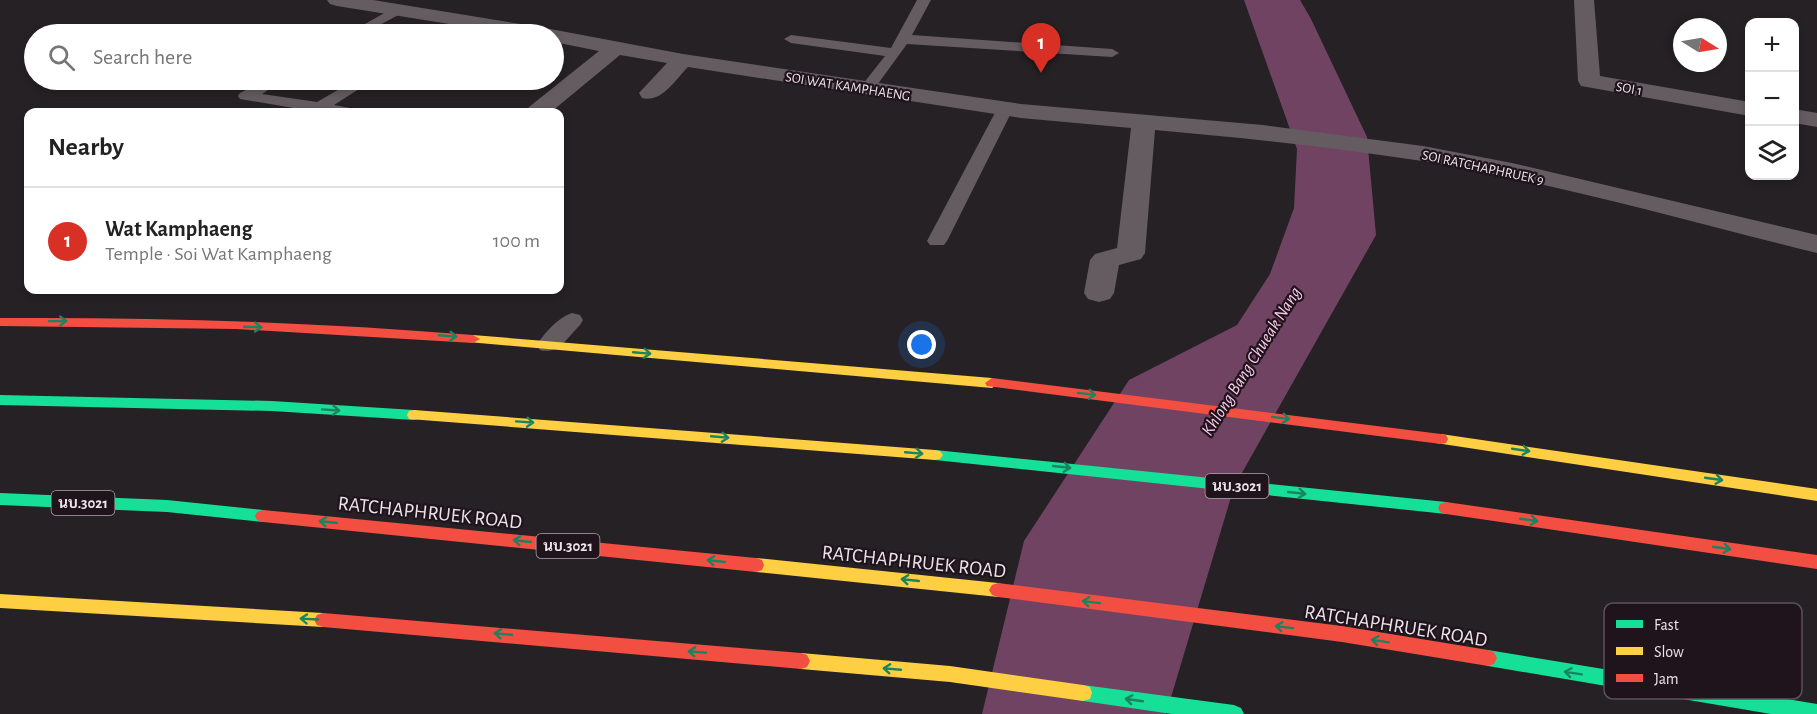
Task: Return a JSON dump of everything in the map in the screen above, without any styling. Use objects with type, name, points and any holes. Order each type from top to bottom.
[{"type":"main road","points":[[0,322],[76,321],[382,331],[1029,386],[1464,442],[1817,495]]},
{"type":"main road","name":"นบ.3021","points":[[0,400],[272,406],[591,427],[1004,460],[1471,512],[1817,562]]},
{"type":"main road","name":"RATCHAPHRUEK ROAD","points":[[0,499],[167,506],[968,586],[1342,634],[1604,678]]},
{"type":"main road","points":[[0,600],[390,624],[950,674],[1234,714]]},
{"type":"main road","name":"RATCHAPHRUEK ROAD","points":[[1733,699],[1817,713]]},
{"type":"street","points":[[337,0],[385,5],[486,24]]},
{"type":"street","name":"SOI 1","points":[[1584,0],[1589,81],[1745,108]]},
{"type":"street","name":"SOI WAT KAMPHAENG","points":[[564,38],[683,60],[1005,109],[1144,121]]},
{"type":"street","points":[[564,90],[616,47]]},
{"type":"street","points":[[650,93],[683,60]]},
{"type":"street","points":[[542,108],[564,90]]},
{"type":"street","points":[[1799,117],[1817,120]]},
{"type":"street","points":[[1099,293],[1105,260],[1131,253],[1144,121]]},
{"type":"street","name":"SOI RATCHAPHRUEK 9","points":[[1144,121],[1275,134],[1423,154],[1512,171],[1817,244]]},
{"type":"lane","points":[[867,89],[895,53],[924,0]]},
{"type":"lane","points":[[365,24],[385,5]]},
{"type":"lane","points":[[456,24],[463,20]]},
{"type":"lane","points":[[791,39],[895,53]]},
{"type":"lane","points":[[903,39],[1112,53]]},
{"type":"lane","points":[[256,90],[246,96],[318,108],[348,90]]},
{"type":"lane","points":[[937,241],[1005,109]]},
{"type":"lane","points":[[548,345],[572,320]]},
{"type":"water","name":"Khlong Bang Chueak Nang","points":[[1244,0],[1300,0],[1311,19],[1367,137],[1376,235],[1234,487],[1166,714],[982,714],[1024,541],[1129,380],[1237,325],[1270,274],[1294,208],[1297,149]]},
{"type":"traffic: fast","points":[[0,400],[272,406],[414,415]]},
{"type":"traffic: fast","points":[[935,455],[1446,508]]},
{"type":"traffic: fast","points":[[0,499],[167,506],[263,516]]},
{"type":"traffic: fast","points":[[1488,658],[1604,677]]},
{"type":"traffic: fast","points":[[1083,693],[1234,714]]},
{"type":"traffic: fast","points":[[1733,699],[1817,713]]},
{"type":"traffic: slow","points":[[473,339],[992,383]]},
{"type":"traffic: slow","points":[[414,415],[935,455]]},
{"type":"traffic: slow","points":[[1441,439],[1817,495]]},
{"type":"traffic: slow","points":[[756,565],[998,590]]},
{"type":"traffic: slow","points":[[0,601],[323,620]]},
{"type":"traffic: slow","points":[[801,661],[950,674],[1083,693]]},
{"type":"traffic: jam","points":[[0,322],[236,324],[473,339]]},
{"type":"traffic: jam","points":[[992,383],[1441,439]]},
{"type":"traffic: jam","points":[[1446,508],[1817,562]]},
{"type":"traffic: jam","points":[[263,516],[756,565]]},
{"type":"traffic: jam","points":[[998,590],[1342,634],[1488,658]]},
{"type":"traffic: jam","points":[[323,620],[801,661]]},
{"type":"place","name":"Wat Kamphaeng","points":[[1041,73]]}]
